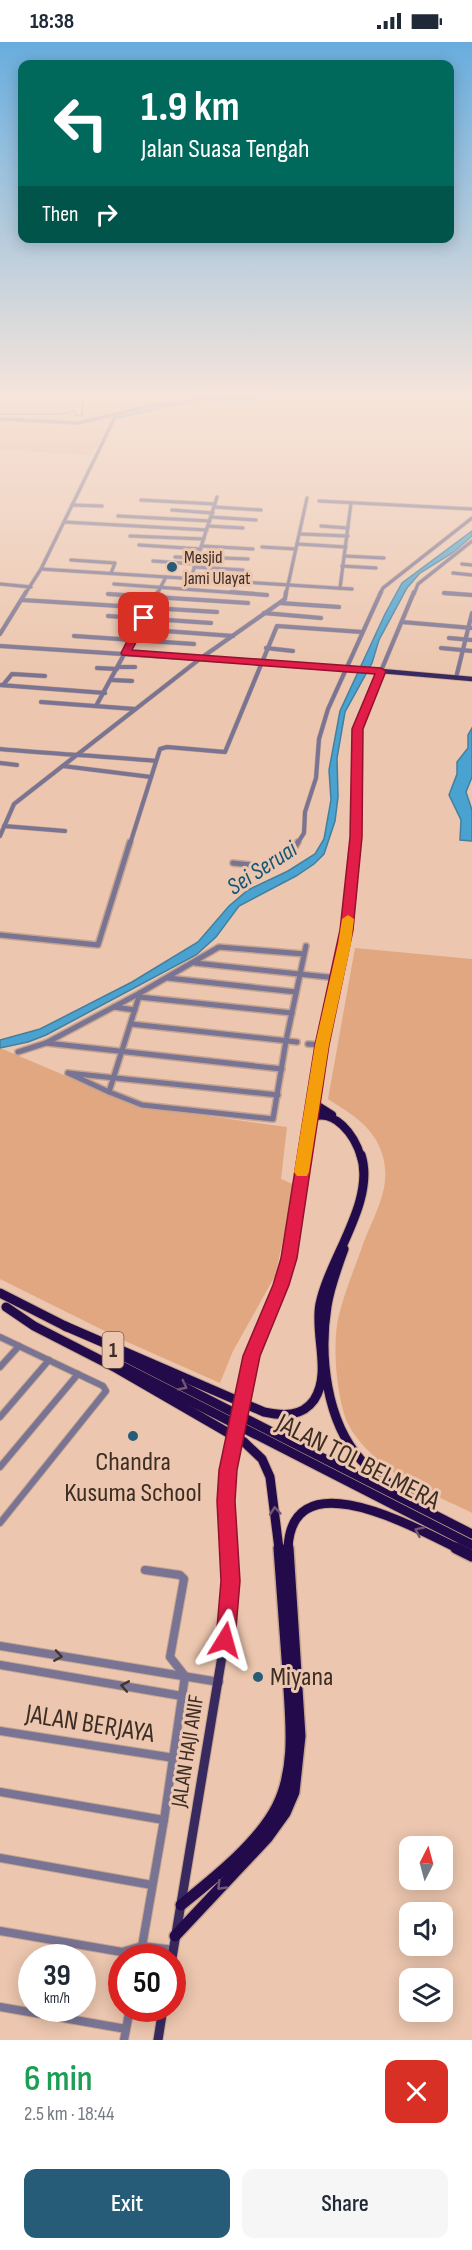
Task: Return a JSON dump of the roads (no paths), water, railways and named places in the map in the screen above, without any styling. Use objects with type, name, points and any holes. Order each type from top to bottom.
[{"type":"highway","points":[[313,1102],[352,1131],[362,1146],[369,1167],[364,1198],[329,1287],[325,1307],[324,1336],[327,1376],[334,1415],[350,1446],[378,1475],[412,1498],[472,1532]]},
{"type":"highway","points":[[65,1326],[166,1368],[260,1411],[286,1416],[310,1406],[316,1399],[321,1384],[319,1306],[324,1286],[361,1197],[366,1167],[359,1146],[346,1128],[328,1116],[319,1114],[310,1118]]},
{"type":"highway","name":"JALAN TOL BELMERA","points":[[0,1293],[472,1532]]},
{"type":"highway","points":[[3,1305],[34,1326],[116,1368],[249,1444],[262,1459],[270,1477],[274,1496],[284,1607],[291,1736],[288,1778],[277,1807],[263,1830],[218,1875],[181,1905]]},
{"type":"highway","name":"JALAN TOL BELMERA","points":[[3,1305],[472,1545]]},
{"type":"highway","points":[[175,1936],[267,1838],[285,1813],[294,1792],[300,1736],[288,1546],[291,1528],[296,1518],[316,1504],[331,1501],[348,1503],[379,1514],[472,1556]]},
{"type":"main road","points":[[381,671],[472,679]]},
{"type":"main road","name":"JALAN HAJI ANIF","points":[[172,1944],[219,1682],[230,1597],[226,1485],[233,1441],[252,1356],[286,1272],[322,1045],[346,937],[356,837],[357,729],[381,671]]},
{"type":"main road","points":[[158,2040],[161,2022]]},
{"type":"street","points":[[0,634],[41,569],[81,487]]},
{"type":"street","points":[[190,578],[217,497]]},
{"type":"street","points":[[0,836],[14,804],[231,635],[280,603],[287,595],[307,498]]},
{"type":"street","points":[[141,500],[261,510]]},
{"type":"street","points":[[319,501],[472,509]]},
{"type":"street","points":[[340,588],[351,503]]},
{"type":"street","points":[[72,505],[102,506]]},
{"type":"street","points":[[172,510],[210,522]]},
{"type":"street","points":[[118,516],[210,522],[243,528]]},
{"type":"street","points":[[265,870],[292,852],[304,833],[305,812],[316,778],[322,729],[332,699],[383,588],[472,518]]},
{"type":"street","points":[[64,522],[256,520]]},
{"type":"street","points":[[321,526],[348,528]]},
{"type":"street","points":[[300,534],[348,536]]},
{"type":"street","points":[[130,536],[204,539]]},
{"type":"street","points":[[0,646],[381,671],[418,584],[472,541]]},
{"type":"street","points":[[297,544],[346,547]]},
{"type":"street","points":[[139,545],[253,549]]},
{"type":"street","points":[[262,548],[296,549]]},
{"type":"street","points":[[344,556],[384,558]]},
{"type":"street","points":[[175,557],[248,559]]},
{"type":"street","points":[[71,560],[115,563],[111,573]]},
{"type":"street","points":[[153,561],[243,570]]},
{"type":"street","points":[[462,564],[472,565]]},
{"type":"street","points":[[342,566],[376,568]]},
{"type":"street","points":[[41,569],[352,589]]},
{"type":"street","points":[[453,573],[472,575]]},
{"type":"street","points":[[96,706],[166,577]]},
{"type":"street","points":[[0,584],[31,587]]},
{"type":"street","points":[[114,584],[267,595]]},
{"type":"street","points":[[444,593],[472,595]]},
{"type":"street","points":[[108,594],[248,603]]},
{"type":"street","points":[[22,600],[217,612]]},
{"type":"street","points":[[280,603],[339,608]]},
{"type":"street","points":[[264,613],[321,618]]},
{"type":"street","points":[[456,678],[464,639],[470,628],[472,615]]},
{"type":"street","points":[[108,616],[211,623]]},
{"type":"street","points":[[402,622],[470,628]]},
{"type":"street","points":[[334,630],[336,624]]},
{"type":"street","points":[[0,935],[98,945],[159,749],[165,747],[225,752],[260,662],[277,626],[362,632]]},
{"type":"street","points":[[138,629],[231,635]]},
{"type":"street","points":[[74,636],[194,644]]},
{"type":"street","points":[[449,638],[472,640]]},
{"type":"street","points":[[266,648],[293,651]]},
{"type":"street","points":[[441,648],[472,651]]},
{"type":"street","points":[[97,668],[135,667]]},
{"type":"street","points":[[2,685],[13,674],[45,676]]},
{"type":"street","points":[[112,680],[132,681]]},
{"type":"street","points":[[2,685],[105,693]]},
{"type":"street","points":[[41,702],[136,709]]},
{"type":"street","points":[[0,749],[41,749],[77,755],[156,761]]},
{"type":"street","points":[[0,763],[17,765]]},
{"type":"street","points":[[63,766],[151,777]]},
{"type":"street","points":[[4,826],[65,831]]},
{"type":"street","points":[[233,863],[272,867]]},
{"type":"street","points":[[278,1095],[114,1076],[68,1073],[142,1105],[269,1120],[274,1116],[278,1095],[286,1041],[306,946]]},
{"type":"street","points":[[18,1052],[46,1043],[112,1007],[140,995],[222,947],[304,954]]},
{"type":"street","points":[[195,963],[337,978]]},
{"type":"street","points":[[167,978],[296,992]]},
{"type":"street","points":[[109,1092],[140,995]]},
{"type":"street","points":[[140,995],[292,1013]]},
{"type":"street","points":[[112,1007],[135,1010]]},
{"type":"street","points":[[131,1024],[297,1042]]},
{"type":"street","points":[[46,1043],[282,1069]]},
{"type":"street","points":[[308,1044],[322,1045]]},
{"type":"street","points":[[0,1337],[103,1386],[106,1390],[0,1524]]},
{"type":"street","points":[[0,1367],[19,1346]]},
{"type":"street","points":[[0,1417],[49,1360]]},
{"type":"street","points":[[0,1467],[78,1374]]},
{"type":"street","points":[[142,1944],[174,1758],[185,1676],[170,1657],[184,1579],[180,1575],[145,1570]]},
{"type":"street","points":[[0,1646],[219,1682]]},
{"type":"street","points":[[0,1665],[182,1696]]},
{"type":"street","name":"JALAN BERJAYA","points":[[0,1731],[174,1758]]},
{"type":"street","points":[[0,1792],[164,1820]]},
{"type":"street","points":[[0,1858],[152,1885]]},
{"type":"street","points":[[0,1931],[108,1952]]},
{"type":"street","points":[[0,2007],[126,2029]]},
{"type":"street","points":[[124,2040],[127,2022]]},
{"type":"water","points":[[472,531],[472,536],[454,552],[420,573],[407,588],[379,640],[372,663],[345,712],[337,758],[338,797],[335,821],[324,854],[296,876],[239,906],[216,937],[196,955],[46,1035],[28,1042],[0,1048],[0,1040],[40,1029],[132,982],[198,942],[229,906],[248,890],[288,871],[315,854],[324,839],[331,800],[329,770],[340,711],[385,614],[402,583]]},
{"type":"water","points":[[472,728],[472,777],[466,792],[472,810],[472,841],[460,840],[461,820],[449,795],[457,774],[457,762],[468,748],[468,735]]},
{"type":"place","name":"Mesjid Jami Ulayat","points":[[172,567]]},
{"type":"place","name":"Chandra Kusuma School","points":[[133,1436]]},
{"type":"place","name":"Miyana","points":[[258,1677]]},
{"type":"water label","name":"Sei Seruai","points":[[262,868]]}]
